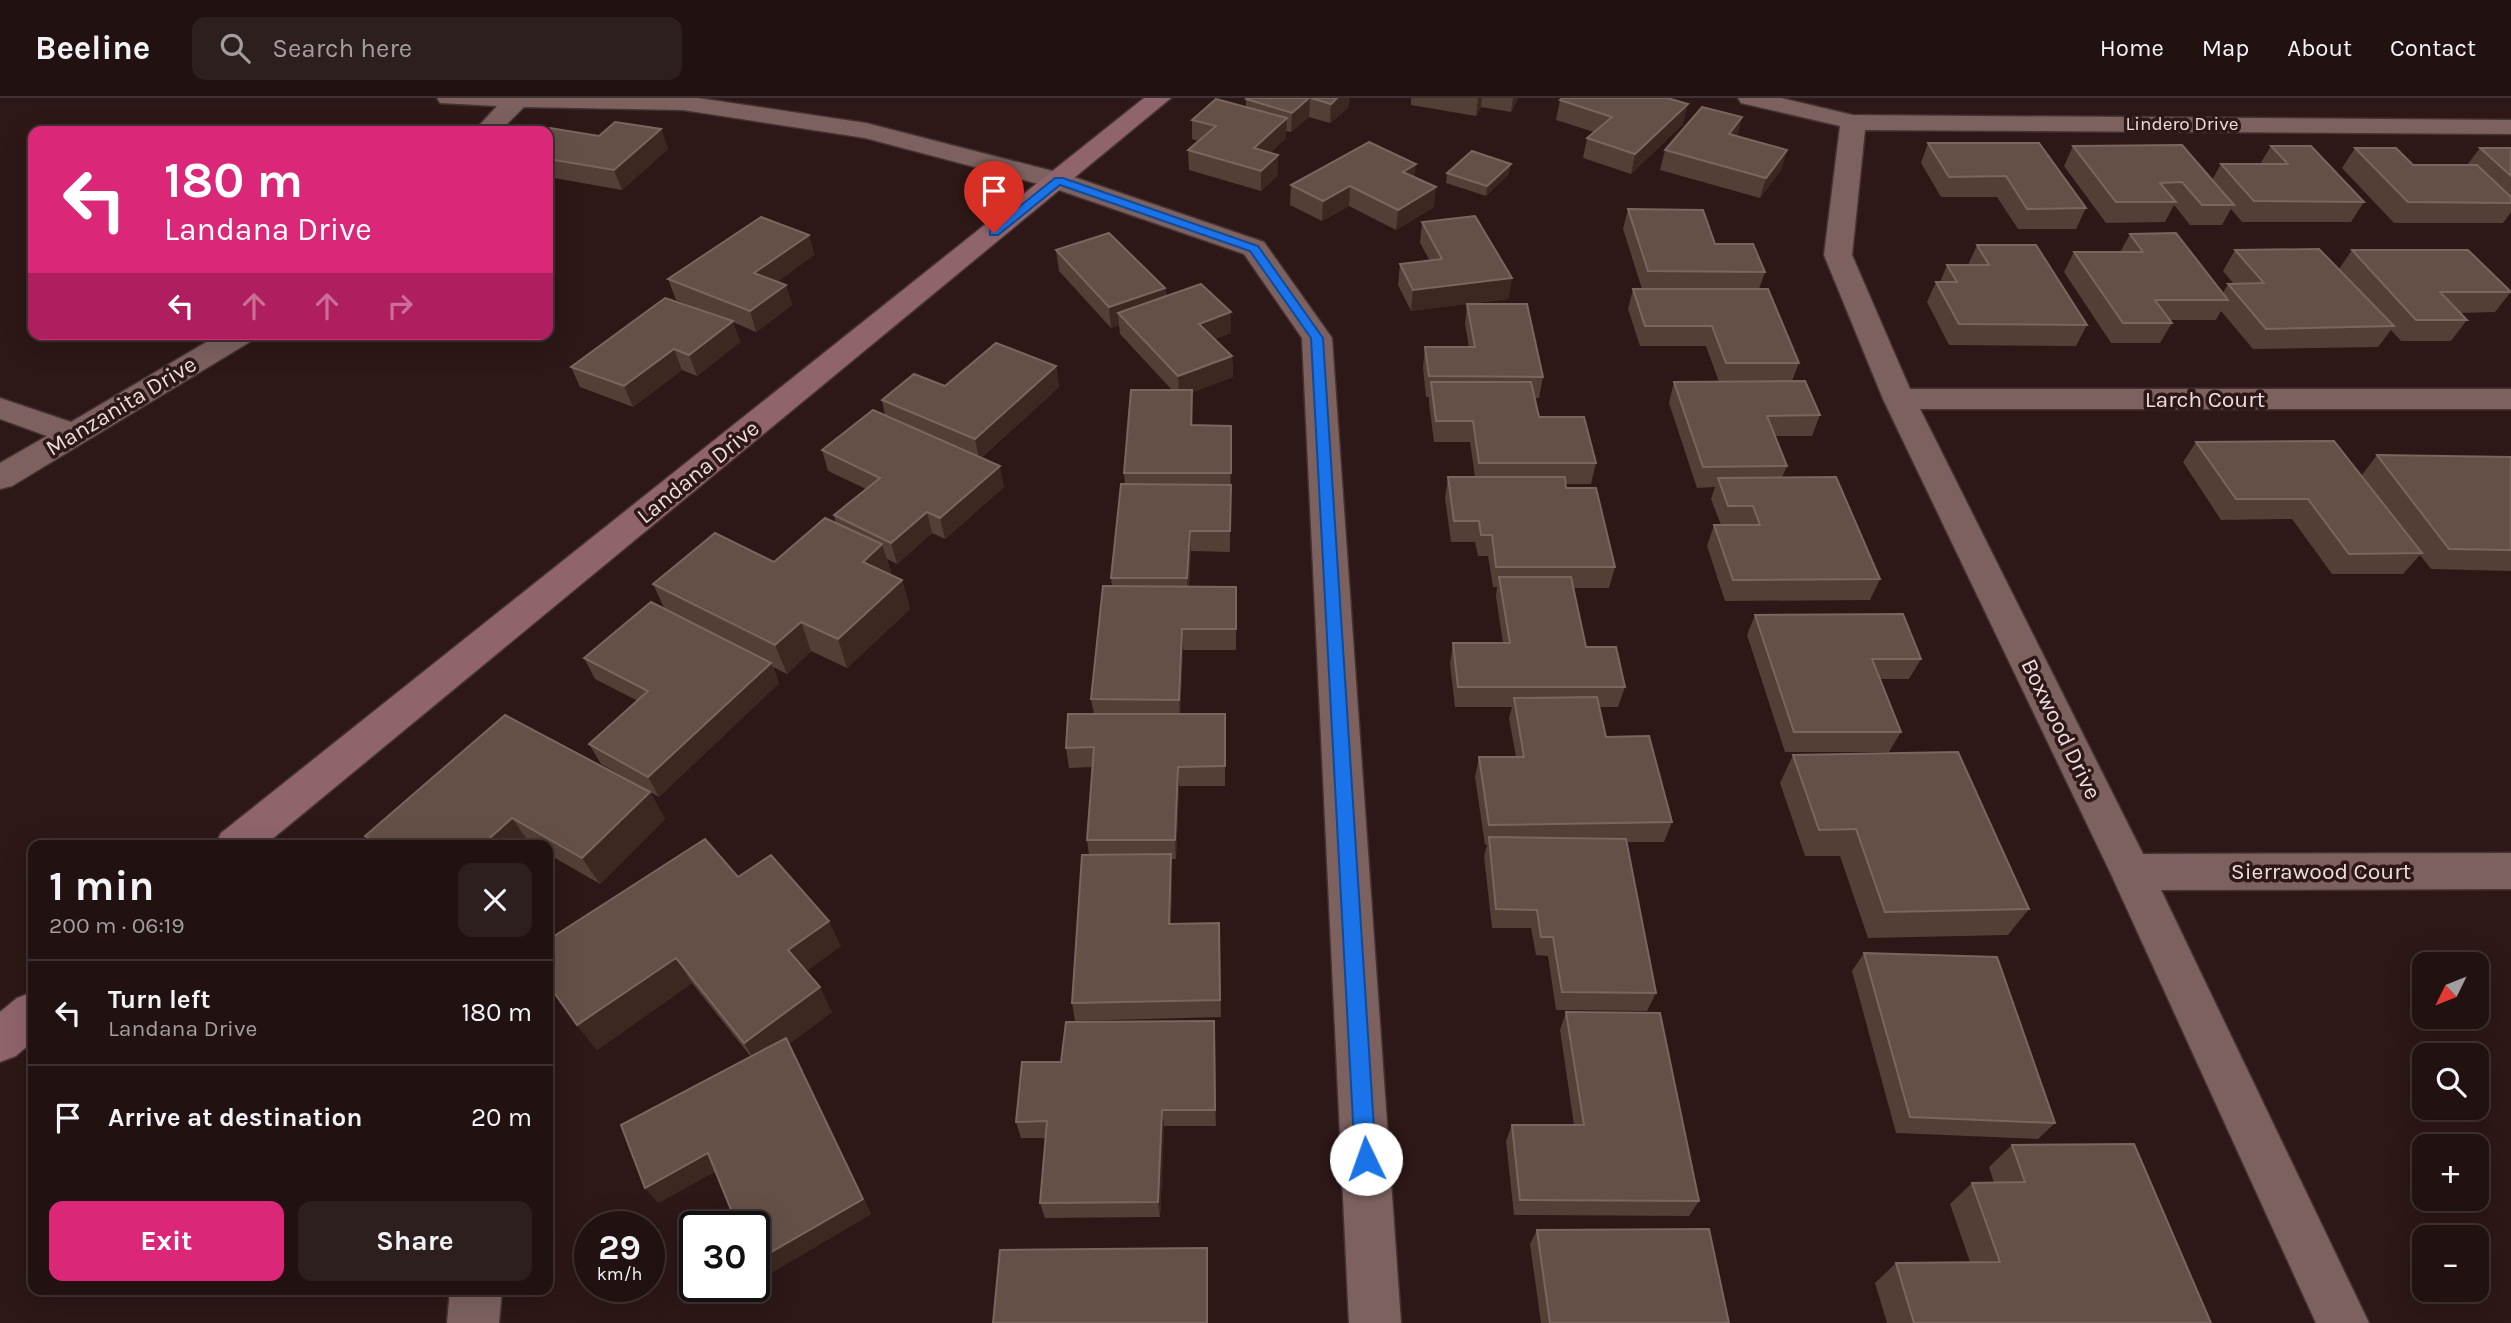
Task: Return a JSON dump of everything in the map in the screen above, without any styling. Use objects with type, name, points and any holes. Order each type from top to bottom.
[{"type":"street","points":[[450,98],[683,103],[866,131],[1059,181],[1254,248],[1317,338],[1375,1323]]},
{"type":"street","name":"Landana Drive","points":[[242,840],[1159,98]]},
{"type":"street","name":"Lindero Drive","points":[[1750,98],[1853,122],[2511,127]]},
{"type":"street","points":[[491,126],[517,99]]},
{"type":"street","name":"Boxwood Drive","points":[[1853,122],[1838,255],[1899,399],[2132,872],[2343,1323]]},
{"type":"street","name":"Manzanita Drive","points":[[0,478],[232,340]]},
{"type":"street","name":"Larch Court","points":[[1899,399],[2511,399]]},
{"type":"street","points":[[0,408],[74,435]]},
{"type":"street","name":"Sierrawood Court","points":[[2132,872],[2511,871]]},
{"type":"street","points":[[0,1041],[28,1017]]},
{"type":"street","points":[[473,1323],[476,1295]]},
{"type":"building","points":[[1247,98],[1309,98],[1292,113]]},
{"type":"building","points":[[1311,98],[1337,98],[1331,104]]},
{"type":"building","points":[[1667,98],[1688,104],[1635,154],[1587,138],[1612,117],[1560,100]]},
{"type":"building","points":[[1216,99],[1287,118],[1254,148],[1278,155],[1261,171],[1188,150],[1216,126],[1192,120]]},
{"type":"building","points":[[1702,107],[1742,117],[1729,134],[1787,150],[1766,178],[1665,150]]},
{"type":"building","points":[[615,122],[661,129],[614,170],[553,160],[553,128],[599,136]]},
{"type":"building","points":[[1369,142],[1416,164],[1403,172],[1436,187],[1398,210],[1350,186],[1323,201],[1291,185]]},
{"type":"building","points":[[1928,143],[2039,143],[2086,208],[2027,209],[2006,176],[1949,177]]},
{"type":"building","points":[[2182,145],[2234,205],[2202,205],[2182,182],[2160,183],[2176,202],[2116,202],[2073,146]]},
{"type":"building","points":[[2271,146],[2311,146],[2364,202],[2254,201],[2221,164],[2288,164]]},
{"type":"building","points":[[2355,148],[2396,148],[2413,165],[2477,165],[2511,197],[2511,203],[2408,202]]},
{"type":"building","points":[[2480,148],[2511,148],[2511,176]]},
{"type":"building","points":[[1472,151],[1511,164],[1487,186],[1447,173]]},
{"type":"building","points":[[1628,209],[1703,210],[1715,244],[1753,244],[1765,272],[1648,271]]},
{"type":"building","points":[[1475,216],[1512,278],[1413,290],[1400,264],[1442,259],[1422,222]]},
{"type":"building","points":[[761,217],[809,235],[754,273],[786,285],[750,311],[668,279]]},
{"type":"building","points":[[1109,233],[1165,288],[1109,307],[1056,250]]},
{"type":"building","points":[[2176,233],[2228,300],[2155,300],[2172,323],[2123,323],[2074,252],[2143,252],[2130,234]]},
{"type":"building","points":[[1977,245],[2036,245],[2087,325],[1959,324],[1936,282],[1957,282],[1947,265],[1989,265]]},
{"type":"building","points":[[2319,249],[2394,326],[2266,329],[2228,284],[2264,283],[2235,250]]},
{"type":"building","points":[[2352,250],[2468,250],[2511,292],[2440,292],[2467,320],[2416,320]]},
{"type":"building","points":[[1201,284],[1231,312],[1199,324],[1232,356],[1178,376],[1118,313]]},
{"type":"building","points":[[1633,289],[1768,289],[1799,363],[1726,363],[1712,326],[1645,326]]},
{"type":"building","points":[[665,298],[733,321],[689,355],[674,349],[624,386],[571,367]]},
{"type":"building","points":[[1467,304],[1527,304],[1543,377],[1429,376],[1425,347],[1475,347]]},
{"type":"building","points":[[996,343],[1056,366],[975,439],[882,400],[914,374],[945,386]]},
{"type":"building","points":[[1805,381],[1820,415],[1767,416],[1787,466],[1703,467],[1674,382]]},
{"type":"building","points":[[1431,382],[1531,382],[1539,417],[1584,417],[1596,463],[1479,463],[1473,421],[1436,421]]},
{"type":"building","points":[[1131,390],[1192,390],[1191,425],[1231,426],[1231,473],[1124,473]]},
{"type":"building","points":[[873,410],[1000,466],[940,518],[927,512],[891,543],[834,515],[880,478],[822,450]]},
{"type":"building","points":[[2334,441],[2422,553],[2349,554],[2308,499],[2236,499],[2196,442]]},
{"type":"building","points":[[2377,455],[2511,457],[2511,550],[2449,549]]},
{"type":"building","points":[[1448,477],[1565,477],[1566,488],[1596,488],[1615,567],[1496,567],[1492,535],[1481,535],[1479,521],[1454,521]]},
{"type":"building","points":[[1836,477],[1880,579],[1733,580],[1714,525],[1760,525],[1753,506],[1728,506],[1718,478]]},
{"type":"building","points":[[1121,484],[1231,485],[1230,531],[1190,531],[1187,578],[1111,578]]},
{"type":"building","points":[[825,518],[882,544],[863,562],[902,580],[838,639],[801,622],[775,645],[653,584],[715,533],[774,562]]},
{"type":"building","points":[[1499,577],[1571,577],[1586,647],[1616,647],[1625,687],[1458,687],[1453,643],[1510,643]]},
{"type":"building","points":[[1103,586],[1236,587],[1236,629],[1182,629],[1179,700],[1091,699]]},
{"type":"building","points":[[651,602],[771,663],[648,777],[589,744],[648,691],[584,658]]},
{"type":"building","points":[[1903,614],[1921,659],[1872,659],[1901,732],[1794,732],[1755,615]]},
{"type":"building","points":[[1597,697],[1606,737],[1649,736],[1672,822],[1489,825],[1479,757],[1524,757],[1514,698]]},
{"type":"building","points":[[1068,714],[1225,714],[1225,766],[1178,767],[1175,840],[1087,840],[1094,747],[1066,748]]},
{"type":"building","points":[[505,715],[650,792],[582,858],[512,818],[488,840],[372,840],[365,836]]},
{"type":"building","points":[[1958,752],[2029,909],[1885,912],[1856,829],[1819,830],[1793,755]]},
{"type":"building","points":[[1489,837],[1626,839],[1656,993],[1562,992],[1553,937],[1541,937],[1537,910],[1496,909]]},
{"type":"building","points":[[705,839],[738,877],[771,855],[829,921],[788,950],[820,987],[744,1043],[676,958],[577,1025],[553,991],[553,937]]},
{"type":"building","points":[[1171,854],[1169,924],[1219,923],[1220,1000],[1072,1003],[1082,855]]},
{"type":"building","points":[[1864,953],[1997,957],[2055,1123],[1910,1117]]},
{"type":"building","points":[[1566,1012],[1660,1013],[1699,1201],[1520,1200],[1512,1125],[1584,1125]]},
{"type":"building","points":[[1214,1021],[1215,1110],[1162,1110],[1158,1202],[1040,1203],[1047,1121],[1016,1122],[1022,1062],[1061,1062],[1066,1022]]},
{"type":"building","points":[[786,1038],[863,1199],[770,1253],[770,1211],[732,1211],[708,1153],[645,1188],[621,1125]]},
{"type":"building","points":[[2134,1144],[2211,1323],[1914,1323],[1896,1263],[2000,1262],[1972,1183],[2025,1182],[2012,1145]]},
{"type":"building","points":[[1709,1229],[1729,1323],[1550,1323],[1537,1230]]},
{"type":"building","points":[[1207,1248],[1207,1323],[993,1323],[1000,1250]]},
{"type":"route","points":[[994,233],[1059,181],[1254,248],[1317,338],[1366,1159]]}]
